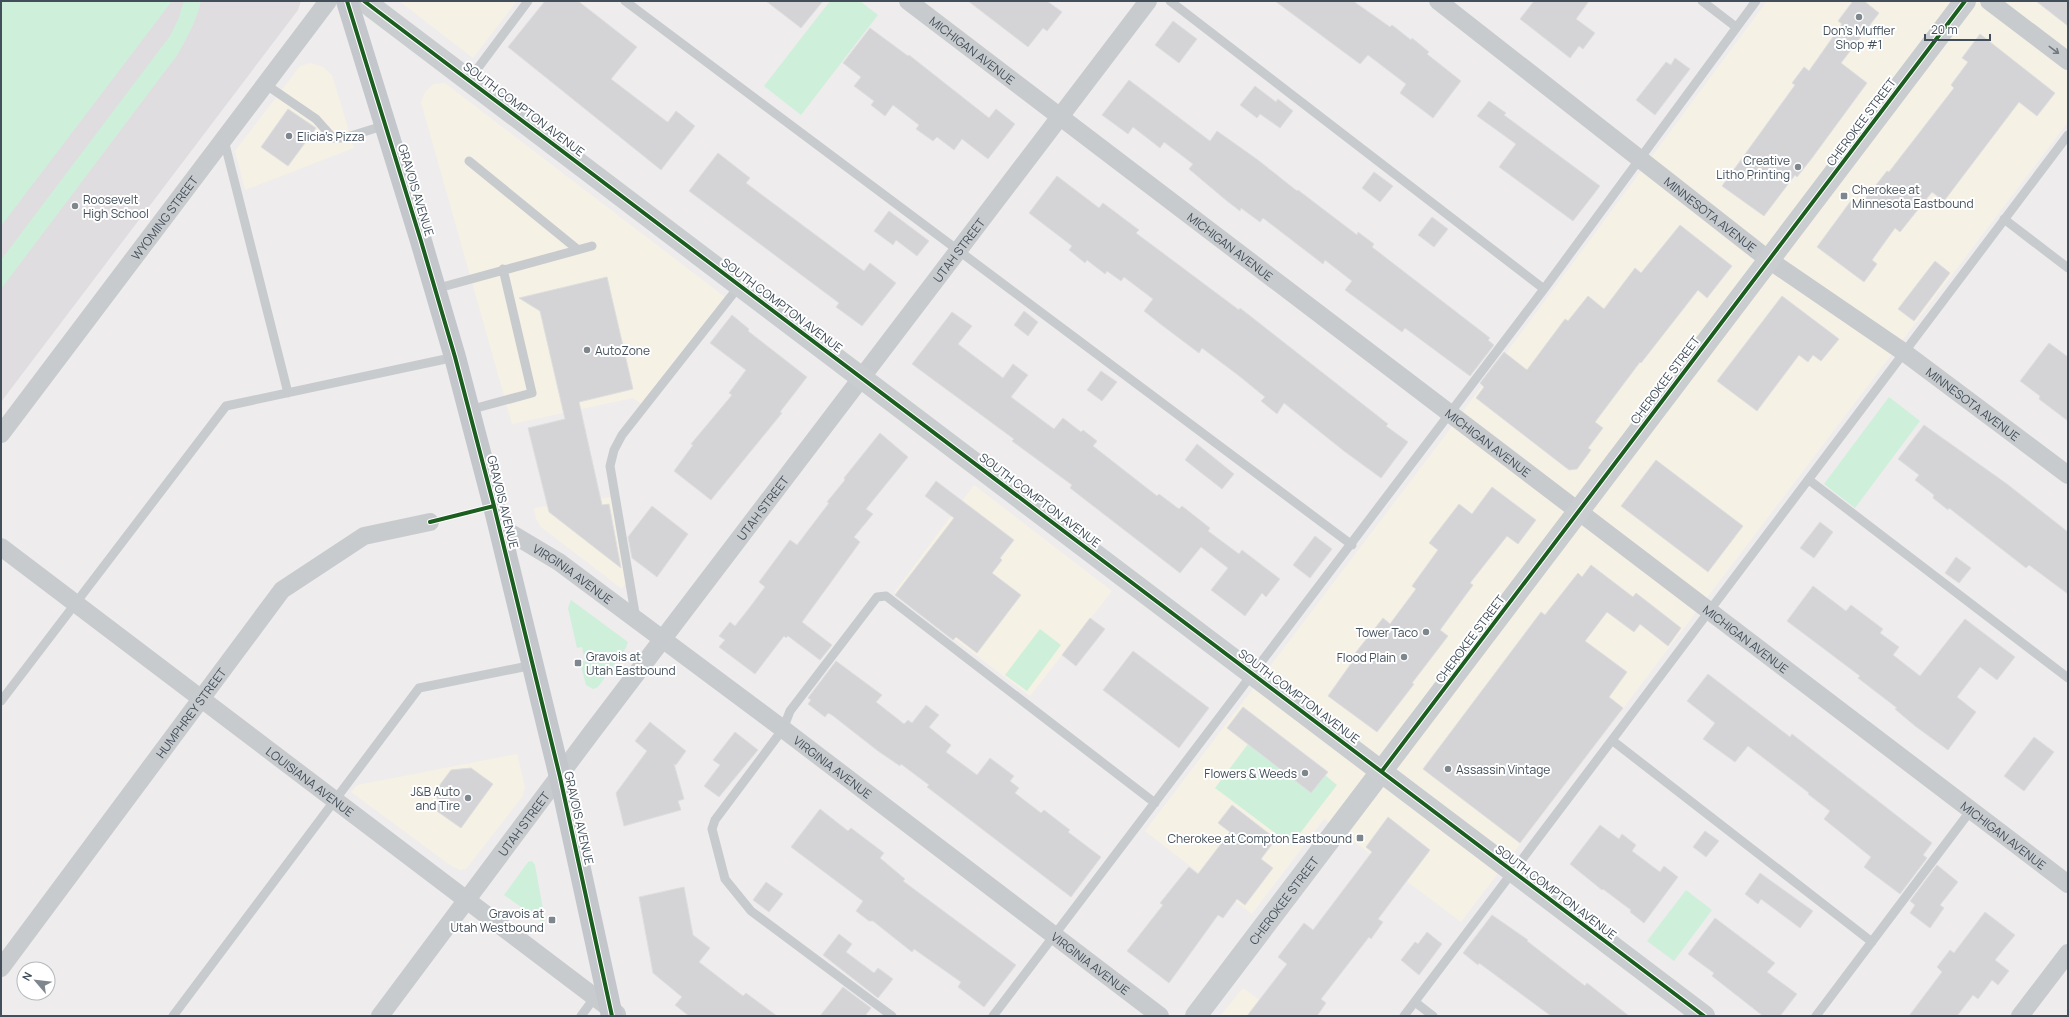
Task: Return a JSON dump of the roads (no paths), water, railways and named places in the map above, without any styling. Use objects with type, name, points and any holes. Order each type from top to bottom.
[{"type":"main road","name":"GRAVOIS AVENUE","points":[[347,1],[435,288],[469,410],[499,526],[560,777],[609,1009]]},
{"type":"street","name":"WYOMING STREET","points":[[1,434],[328,1]]},
{"type":"street","name":"SOUTH COMPTON AVENUE","points":[[364,1],[1382,771],[1513,873],[1704,1016]]},
{"type":"street","name":"MICHIGAN AVENUE","points":[[908,1],[2068,884]]},
{"type":"street","name":"UTAH STREET","points":[[380,1016],[1148,1]]},
{"type":"street","name":"MINNESOTA AVENUE","points":[[1438,1],[1641,158],[1769,260],[1905,353],[2068,475]]},
{"type":"street","name":"CHEROKEE STREET","points":[[1196,1016],[1965,1]]},
{"type":"street","points":[[1989,1],[2068,61]]},
{"type":"street","name":"HUMPHREY STREET","points":[[1,968],[202,700],[282,590],[364,536],[430,522]]},
{"type":"street","name":"VIRGINIA AVENUE","points":[[499,526],[559,562],[637,622],[783,729],[1160,1016]]},
{"type":"street","name":"LOUISIANA AVENUE","points":[[1,547],[609,1009]]},
{"type":"street","points":[[2020,1016],[2068,953]]},
{"type":"lane","points":[[469,80],[528,1]]},
{"type":"lane","points":[[625,1],[959,252],[1352,544]]},
{"type":"lane","points":[[1170,1],[1544,289]]},
{"type":"lane","points":[[1702,1],[1736,27]]},
{"type":"lane","points":[[992,1016],[1352,544],[1544,289],[1756,1]]},
{"type":"lane","points":[[265,84],[316,119],[333,138],[344,138],[386,125]]},
{"type":"lane","points":[[1404,1016],[1905,353],[1917,334],[2068,136]]},
{"type":"lane","points":[[224,140],[288,393]]},
{"type":"lane","points":[[469,161],[577,249]]},
{"type":"lane","points":[[2004,219],[2068,268]]},
{"type":"lane","points":[[435,288],[592,246]]},
{"type":"lane","points":[[469,410],[532,393],[503,269]]},
{"type":"lane","points":[[637,622],[610,466],[614,450],[622,435],[740,285]]},
{"type":"lane","points":[[1,701],[74,602],[226,406],[455,357]]},
{"type":"lane","points":[[1809,480],[2068,678]]},
{"type":"lane","points":[[892,1016],[751,911],[725,879],[712,829],[715,820],[783,729],[790,711],[877,597],[886,596],[1155,803]]},
{"type":"lane","points":[[172,1016],[419,688],[533,665]]},
{"type":"lane","points":[[1613,741],[1872,942]]},
{"type":"lane","points":[[1816,1016],[1971,810]]},
{"type":"lane","points":[[1415,1002],[1433,1016]]},
{"type":"lane","points":[[581,1016],[609,1009]]},
{"type":"place","name":"Don's Muffler Shop #1","points":[[1859,17]]},
{"type":"place","name":"Elicia's Pizza","points":[[289,136]]},
{"type":"place","name":"Creative Litho Printing","points":[[1798,167]]},
{"type":"place","name":"Cherokee at Minnesota Eastbound","points":[[1844,196]]},
{"type":"place","name":"Roosevelt High School","points":[[75,206]]},
{"type":"place","name":"AutoZone","points":[[587,350]]},
{"type":"place","name":"Tower Taco","points":[[1426,632]]},
{"type":"place","name":"Flood Plain","points":[[1404,657]]},
{"type":"place","name":"Gravois at Utah Eastbound","points":[[578,663]]},
{"type":"place","name":"Assassin Vintage","points":[[1448,769]]},
{"type":"place","name":"Flowers & Weeds","points":[[1305,773]]},
{"type":"place","name":"J&B Auto and Tire","points":[[468,798]]},
{"type":"place","name":"Cherokee at Compton Eastbound","points":[[1360,838]]},
{"type":"place","name":"Gravois at Utah Westbound","points":[[552,920]]}]
